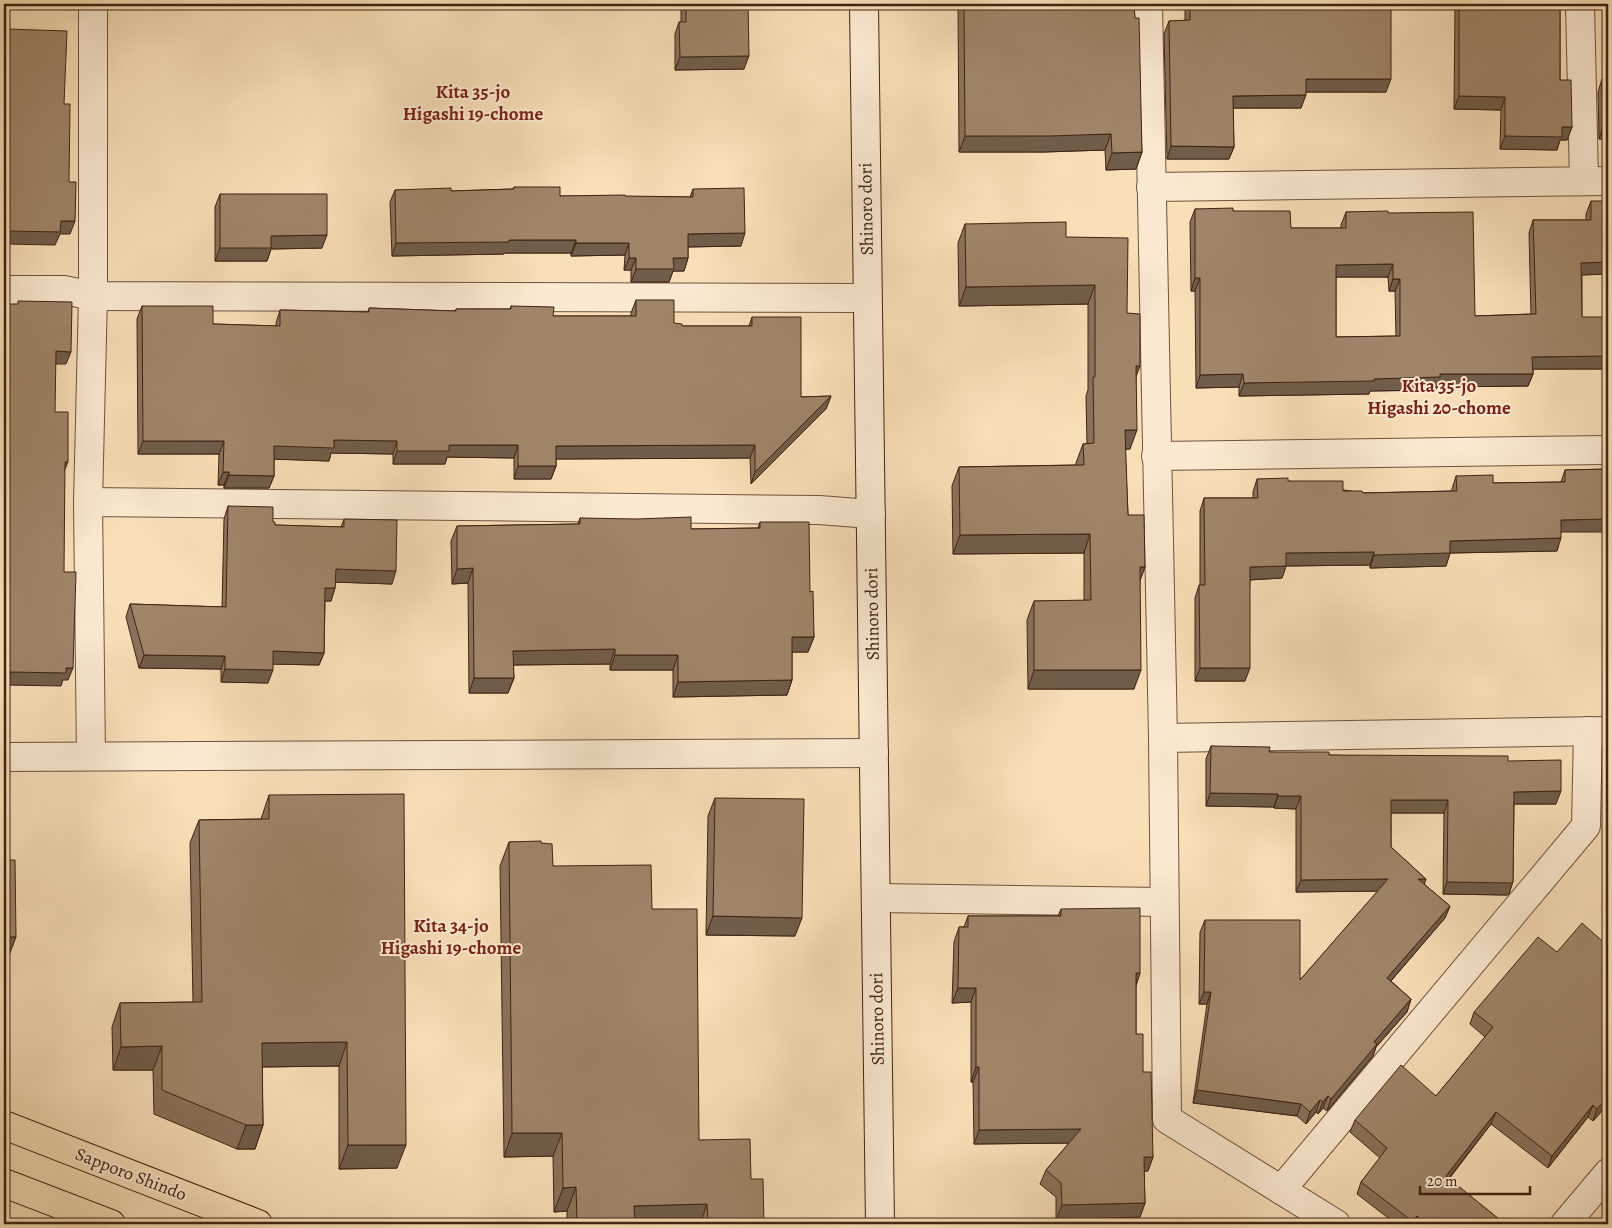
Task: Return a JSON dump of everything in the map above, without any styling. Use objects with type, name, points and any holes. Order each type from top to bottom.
[{"type":"highway","name":"Sapporo Shindo","points":[[4,1125],[258,1224]]},
{"type":"highway","points":[[4,1183],[111,1224]]},
{"type":"street","points":[[91,756],[88,502],[93,296],[93,4]]},
{"type":"street","name":"Shinoro dori","points":[[864,4],[880,1224]]},
{"type":"street","points":[[1148,4],[1167,1119],[1336,1224]]},
{"type":"street","points":[[1151,187],[1596,180],[1580,4]]},
{"type":"street","points":[[4,290],[64,290],[93,296],[867,298]]},
{"type":"street","points":[[1156,456],[1608,450]]},
{"type":"street","points":[[88,502],[819,510],[871,514]]},
{"type":"street","points":[[1162,738],[1598,731],[1586,826],[1281,1190]]},
{"type":"street","points":[[4,757],[874,753]]},
{"type":"street","points":[[876,898],[1163,902]]},
{"type":"street","points":[[1565,1224],[1608,1173]]},
{"type":"building","points":[[686,4],[748,4],[749,56],[680,57],[679,22],[686,22]]},
{"type":"building","points":[[964,4],[1134,4],[1135,18],[1139,18],[1142,152],[1112,153],[1111,134],[965,136]]},
{"type":"building","points":[[1190,4],[1391,4],[1391,79],[1306,79],[1306,95],[1233,96],[1234,147],[1171,146],[1169,21],[1190,20]]},
{"type":"building","points":[[1459,4],[1560,4],[1560,80],[1571,80],[1572,127],[1562,127],[1562,137],[1505,136],[1505,97],[1459,96]]},
{"type":"building","points":[[4,24],[7,25],[7,29],[67,31],[64,104],[70,104],[69,182],[76,182],[75,221],[61,221],[60,232],[9,231],[9,238],[4,238]]},
{"type":"building","points":[[1602,79],[1608,79],[1608,126],[1603,126]]},
{"type":"building","points":[[514,187],[560,187],[560,196],[693,197],[693,189],[744,188],[745,233],[688,234],[688,258],[673,258],[674,269],[636,269],[636,258],[629,258],[629,243],[576,243],[576,240],[509,240],[509,242],[396,243],[395,190],[451,188],[451,191],[514,189]]},
{"type":"building","points":[[220,194],[327,194],[327,235],[271,236],[271,248],[220,248]]},
{"type":"building","points":[[1591,201],[1608,201],[1608,262],[1581,263],[1582,317],[1608,317],[1608,356],[1532,357],[1533,374],[1440,374],[1440,377],[1374,379],[1374,381],[1244,383],[1243,374],[1200,375],[1200,278],[1195,278],[1195,209],[1233,208],[1233,211],[1290,211],[1291,228],[1346,228],[1346,212],[1473,212],[1475,316],[1536,314],[1533,220],[1591,220]],"holes":[[[1393,264],[1393,279],[1400,279],[1400,336],[1336,337],[1336,265]]]},
{"type":"building","points":[[1066,222],[1066,237],[1128,238],[1127,313],[1140,314],[1140,366],[1136,366],[1137,430],[1125,430],[1128,515],[1144,515],[1145,567],[1140,567],[1141,670],[1034,670],[1034,601],[1091,600],[1090,534],[960,535],[959,467],[1084,465],[1083,444],[1094,443],[1095,285],[966,287],[965,224]]},
{"type":"building","points":[[636,300],[674,300],[674,323],[682,324],[682,326],[752,326],[752,317],[801,317],[801,397],[831,396],[755,472],[755,445],[556,446],[556,466],[518,466],[518,445],[449,445],[449,451],[397,451],[397,441],[334,440],[334,448],[274,446],[274,476],[229,475],[229,472],[223,472],[224,441],[143,441],[142,306],[213,306],[213,324],[280,326],[280,310],[369,312],[369,308],[456,311],[456,309],[511,309],[511,306],[554,307],[553,316],[636,316]]},
{"type":"building","points":[[18,301],[72,302],[71,352],[56,351],[55,412],[68,412],[68,462],[65,462],[64,572],[76,572],[73,668],[66,668],[66,673],[10,672],[10,675],[4,675],[4,304],[18,304]]},
{"type":"building","points":[[1608,469],[1608,519],[1561,520],[1561,538],[1450,541],[1450,553],[1374,555],[1374,552],[1286,553],[1286,566],[1250,567],[1250,668],[1200,668],[1199,585],[1205,585],[1204,498],[1258,498],[1257,479],[1288,478],[1288,481],[1343,481],[1343,491],[1362,491],[1363,493],[1457,491],[1456,476],[1493,475],[1493,483],[1565,482],[1565,470]]},
{"type":"building","points":[[228,506],[273,507],[273,522],[275,522],[275,525],[344,527],[344,519],[397,520],[396,571],[336,569],[335,588],[325,588],[324,653],[273,651],[273,670],[225,669],[225,656],[144,655],[130,604],[226,607]]},
{"type":"building","points":[[691,517],[691,529],[760,528],[760,522],[809,522],[810,592],[813,591],[814,637],[792,637],[792,680],[678,682],[678,655],[615,655],[615,649],[513,651],[514,678],[474,678],[473,568],[457,569],[457,526],[580,524],[580,518],[636,519]]},
{"type":"building","points":[[1211,746],[1270,747],[1269,752],[1329,752],[1329,755],[1508,756],[1508,761],[1561,760],[1561,791],[1514,792],[1512,883],[1447,882],[1448,800],[1391,800],[1391,847],[1426,879],[1418,879],[1450,906],[1387,978],[1411,999],[1374,1042],[1377,1044],[1331,1099],[1328,1096],[1323,1102],[1320,1100],[1310,1112],[1301,1104],[1197,1090],[1211,992],[1204,992],[1205,920],[1300,920],[1300,980],[1388,879],[1301,880],[1301,796],[1210,793]]},
{"type":"building","points":[[404,794],[406,1145],[348,1145],[347,1042],[262,1043],[263,1125],[246,1125],[162,1090],[162,1046],[121,1047],[120,1003],[202,1002],[199,820],[269,819],[269,795]]},
{"type":"building","points":[[715,798],[804,799],[802,918],[713,916]]},
{"type":"building","points":[[541,841],[541,843],[552,844],[553,866],[651,865],[652,909],[697,909],[699,1140],[750,1139],[751,1179],[763,1179],[764,1224],[708,1224],[707,1204],[634,1206],[635,1224],[577,1224],[576,1187],[563,1188],[562,1133],[512,1133],[509,842]]},
{"type":"building","points":[[4,860],[15,860],[16,937],[4,937]]},
{"type":"building","points":[[1140,908],[1140,973],[1136,973],[1136,1034],[1143,1034],[1143,1072],[1151,1072],[1153,1157],[1144,1157],[1145,1203],[1062,1205],[1061,1183],[1046,1170],[1081,1129],[979,1130],[979,1067],[976,1067],[976,988],[958,988],[959,927],[968,927],[968,916],[1061,916],[1061,909]]},
{"type":"building","points":[[1582,923],[1608,946],[1608,1097],[1597,1109],[1593,1105],[1552,1156],[1496,1112],[1446,1176],[1505,1224],[1427,1224],[1417,1216],[1412,1221],[1361,1182],[1387,1148],[1355,1120],[1401,1065],[1436,1096],[1493,1027],[1474,1012],[1538,937],[1557,952]]},
{"type":"district","name":"Kita 35-jo Higashi 19-chome","points":[[473,102]]},
{"type":"district","name":"Kita 35-jo Higashi 20-chome","points":[[1439,396]]},
{"type":"district","name":"Kita 34-jo Higashi 19-chome","points":[[451,936]]}]
